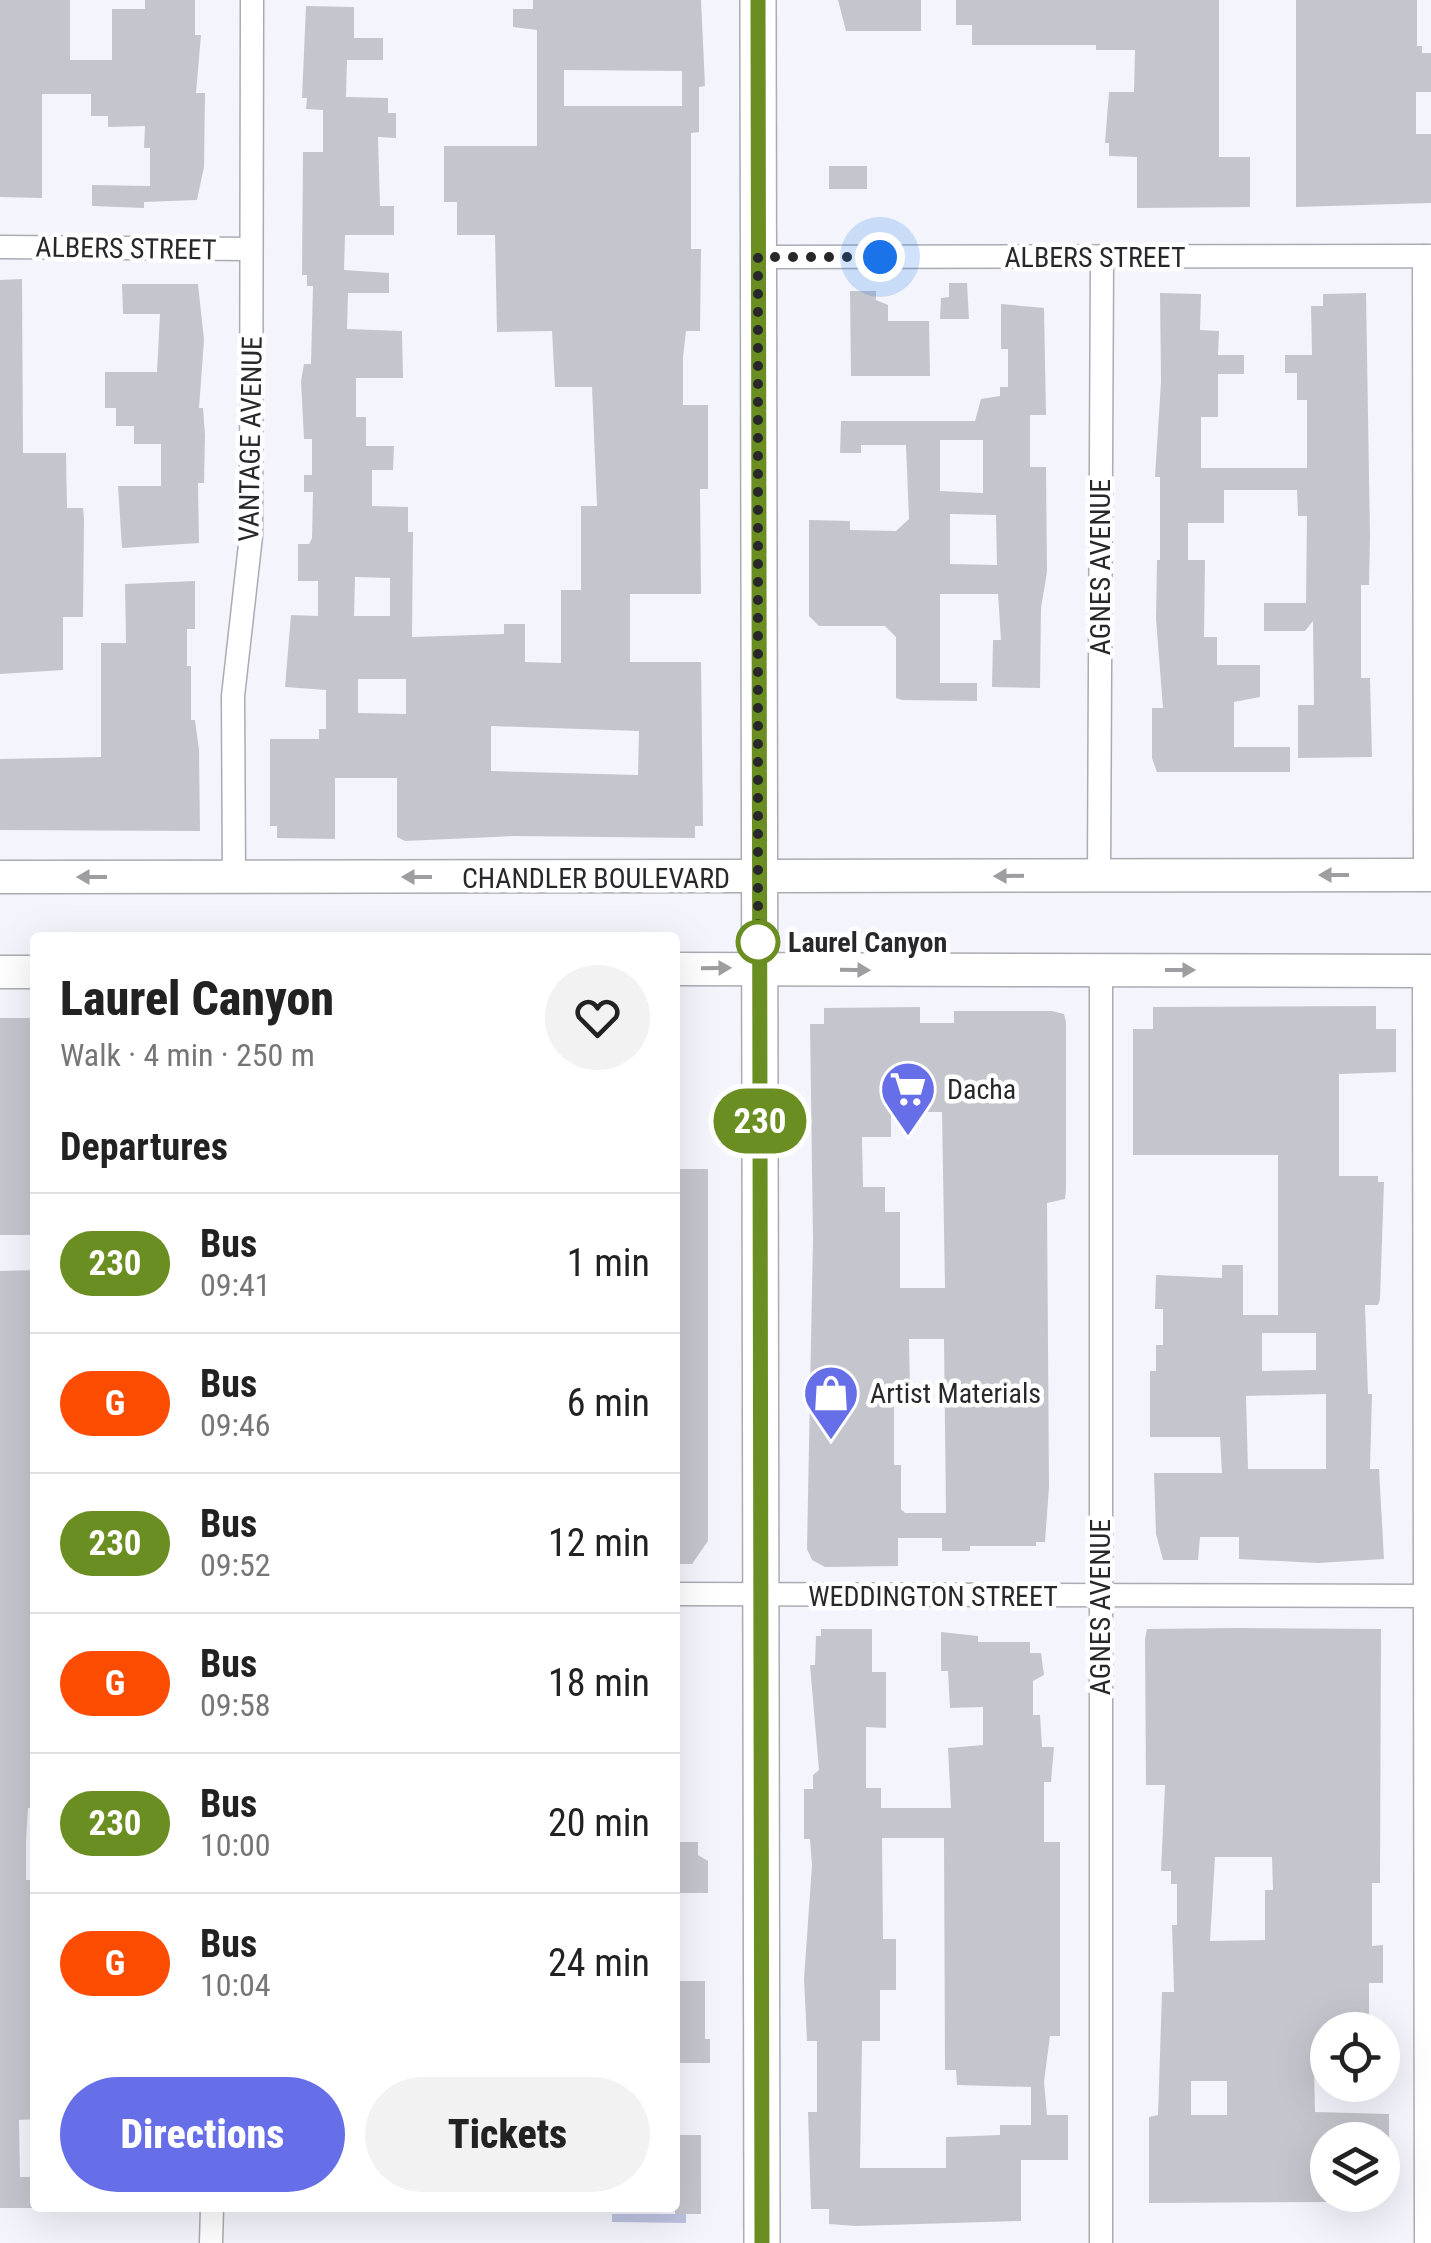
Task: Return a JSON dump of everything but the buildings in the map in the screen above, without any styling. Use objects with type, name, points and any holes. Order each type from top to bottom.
[{"type":"main road","points":[[758,0],[758,968],[764,1595],[762,2243]]},
{"type":"street","name":"VANTAGE AVENUE","points":[[234,876],[233,696],[251,536],[252,0]]},
{"type":"street","name":"ALBERS STREET","points":[[0,247],[251,249]]},
{"type":"street","name":"ALBERS STREET","points":[[758,257],[1427,256]]},
{"type":"street","points":[[1427,256],[1428,875]]},
{"type":"street","name":"AGNES AVENUE","points":[[1098,876],[1102,258]]},
{"type":"street","name":"CHANDLER BOULEVARD","points":[[0,878],[1428,875]]},
{"type":"street","points":[[680,969],[1428,971],[1426,2243]]},
{"type":"street","name":"AGNES AVENUE","points":[[1101,970],[1101,2243]]},
{"type":"street","points":[[0,972],[30,972]]},
{"type":"street","name":"WEDDINGTON STREET","points":[[680,1594],[1427,1596]]},
{"type":"street","points":[[212,2212],[212,2243]]},
{"type":"shaded area","points":[[612,2214],[686,2214],[686,2223],[612,2222]]},
{"type":"bus line","name":"230","points":[[758,0],[758,968],[764,1565],[762,2243]]},
{"type":"place","name":"Laurel Canyon","points":[[758,942]]},
{"type":"place","name":"Dacha","points":[[908,1138]]},
{"type":"place","name":"Artist Materials","points":[[831,1442]]},
{"type":"route","points":[[758,942],[758,946],[759,878],[758,257],[880,257]]}]
